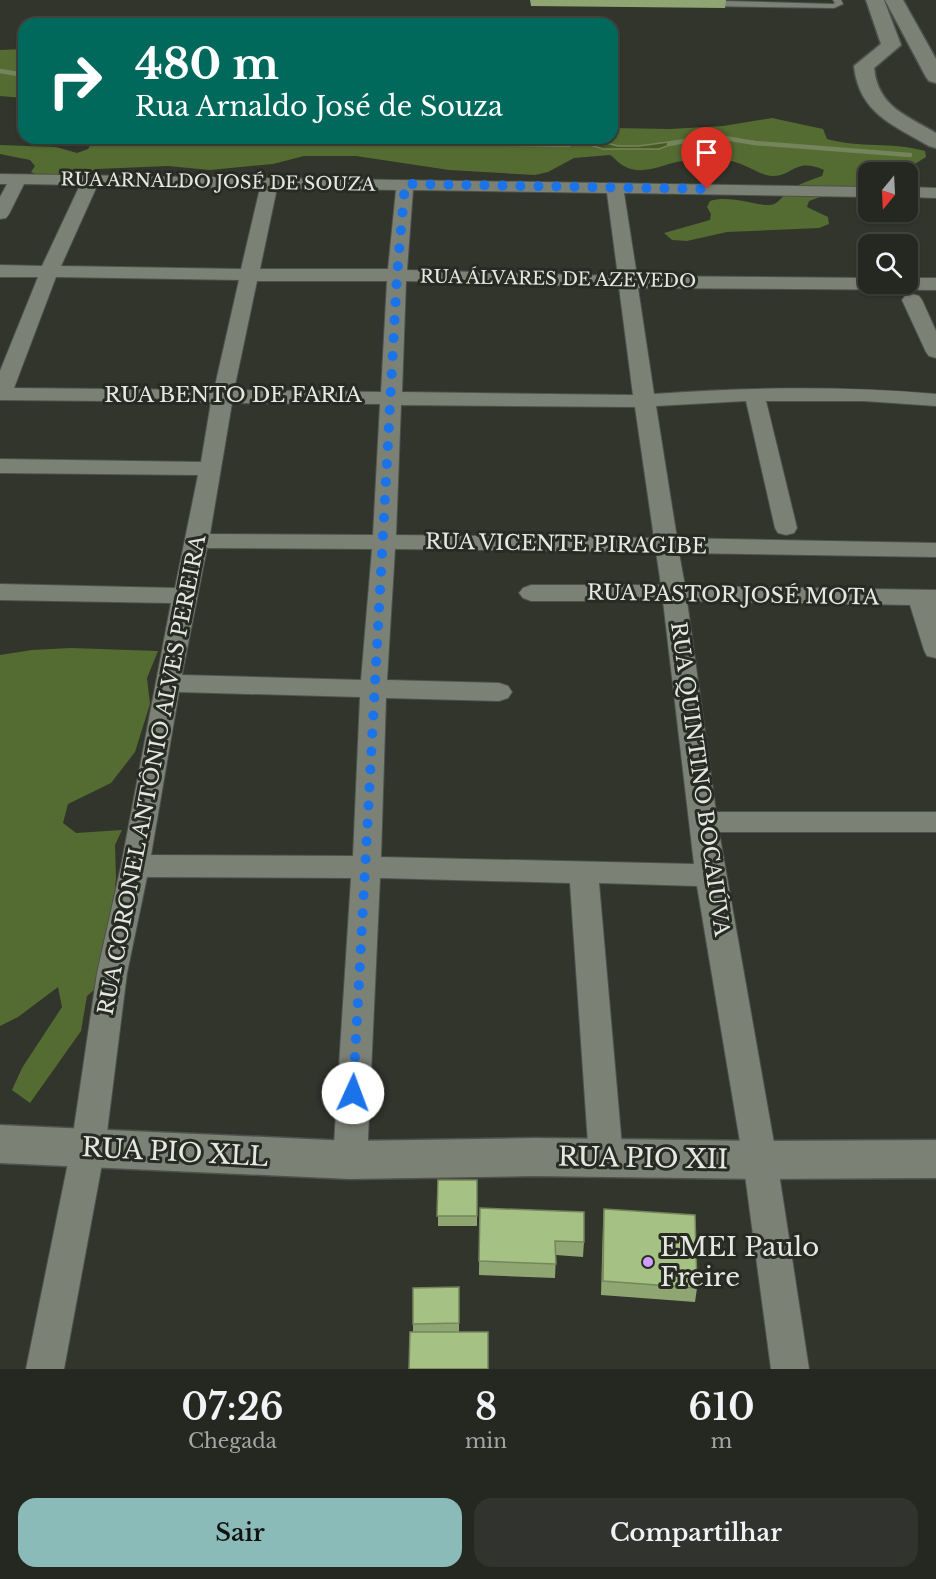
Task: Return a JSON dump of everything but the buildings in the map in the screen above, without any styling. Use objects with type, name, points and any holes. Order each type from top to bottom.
[{"type":"main road","points":[[886,3],[891,45],[864,66],[864,77],[880,108],[896,120],[936,142]]},
{"type":"main road","points":[[886,3],[932,70]]},
{"type":"main road","points":[[871,59],[903,58],[932,70]]},
{"type":"main road","points":[[896,120],[936,129]]},
{"type":"main road","name":"RUA PIO XLL","points":[[0,1144],[350,1160]]},
{"type":"main road","name":"RUA PIO XII","points":[[350,1160],[524,1157],[760,1160],[936,1159]]},
{"type":"street","name":"RUA ARNALDO JOSÉ DE SOUZA","points":[[0,179],[858,192]]},
{"type":"street","points":[[0,214],[18,179]]},
{"type":"street","points":[[0,394],[48,272],[91,181]]},
{"type":"street","name":"RUA CORONEL ANTÔNIO ALVES PEREIRA","points":[[45,1369],[88,1148],[112,973],[135,866],[167,683],[211,469],[223,395],[269,184]]},
{"type":"street","points":[[350,1160],[371,786],[373,690],[397,275],[405,184]]},
{"type":"street","name":"RUA QUINTINO BOCAIÚVA","points":[[615,188],[653,462],[668,545],[710,875],[760,1160],[790,1369]]},
{"type":"street","points":[[918,192],[936,192]]},
{"type":"street","name":"RUA ÁLVARES DE AZEVEDO","points":[[0,271],[397,275],[629,282],[936,284]]},
{"type":"street","points":[[912,300],[936,352]]},
{"type":"street","name":"RUA BENTO DE FARIA","points":[[0,394],[391,396],[646,401],[697,397],[838,394],[936,400]]},
{"type":"street","points":[[755,396],[786,528]]},
{"type":"street","points":[[0,466],[211,469]]},
{"type":"street","name":"RUA VICENTE PIRAGIBE","points":[[196,542],[382,541],[936,550]]},
{"type":"street","points":[[0,592],[186,596]]},
{"type":"street","name":"RUA PASTOR JOSÉ MOTA","points":[[531,593],[674,593],[928,598]]},
{"type":"street","points":[[928,598],[936,650]]},
{"type":"street","points":[[167,683],[499,692]]},
{"type":"street","points":[[703,822],[936,822]]},
{"type":"street","points":[[135,866],[365,867],[710,875]]},
{"type":"street","points":[[584,872],[606,1158]]},
{"type":"lane","points":[[690,0],[706,4],[834,6],[839,4],[837,0]]},
{"type":"shaded area","points":[[18,49],[18,98],[0,96],[0,50]]},
{"type":"shaded area","points":[[772,118],[823,129],[827,139],[913,148],[925,151],[926,157],[918,162],[858,162],[858,186],[809,201],[807,207],[828,217],[829,224],[819,228],[727,232],[687,241],[672,240],[664,233],[710,220],[711,214],[707,207],[710,201],[728,199],[762,205],[774,204],[788,191],[822,176],[824,170],[800,166],[785,174],[772,176],[731,161],[709,159],[676,162],[639,170],[622,165],[610,155],[574,158],[548,172],[535,175],[449,170],[356,156],[304,156],[273,164],[210,170],[168,166],[97,169],[75,177],[40,176],[31,172],[35,166],[30,160],[0,154],[0,145],[56,147],[77,153],[88,149],[91,144],[618,144],[618,128],[670,129],[723,126]]},
{"type":"shaded area","points":[[683,140],[659,149],[603,149],[587,144],[610,144],[639,146]]},
{"type":"shaded area","points":[[71,648],[158,651],[147,678],[150,704],[135,752],[111,783],[68,804],[63,823],[76,833],[122,830],[115,845],[116,878],[109,947],[102,983],[87,996],[81,1031],[30,1103],[12,1090],[22,1068],[62,1007],[58,987],[18,1017],[0,1026],[0,655],[32,650]]},
{"type":"waterway","points":[[0,71],[18,74]]},
{"type":"waterway","points":[[669,144],[712,136],[755,143],[910,155]]},
{"type":"waterway","points":[[515,144],[569,145]]},
{"type":"place","name":"EMEI Paulo Freire","points":[[648,1262]]},
{"type":"route","points":[[353,1093],[371,786],[373,690],[382,581],[382,541],[397,275],[405,184],[707,189]]}]
